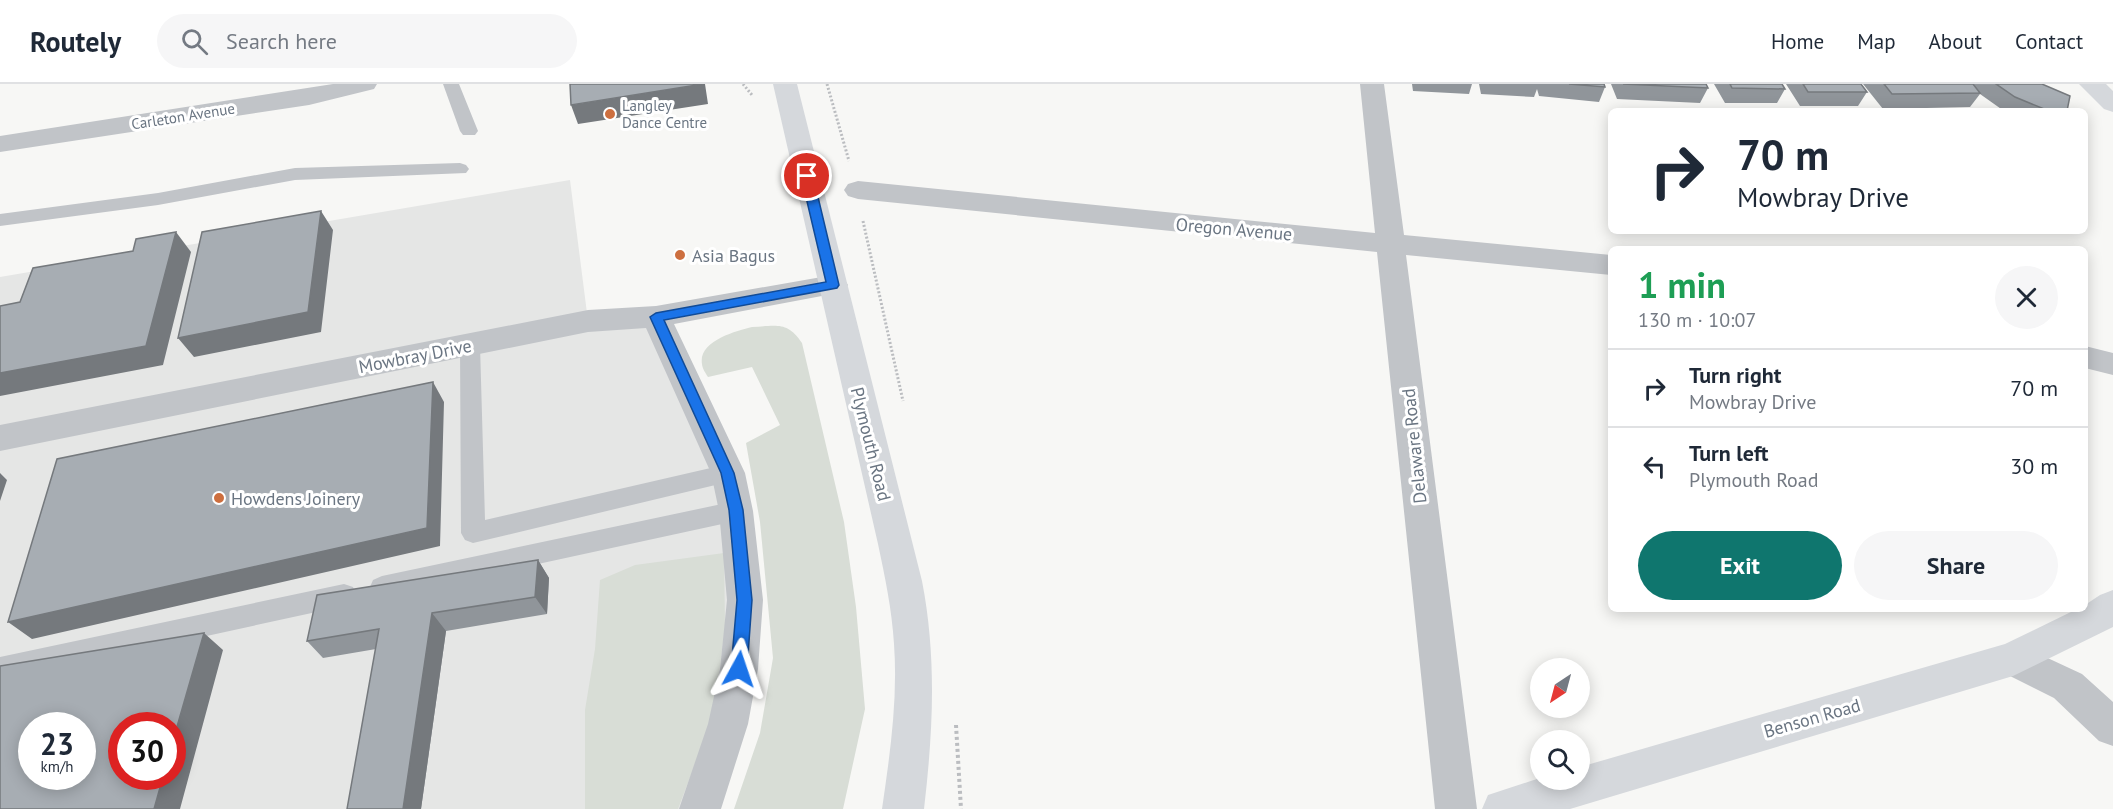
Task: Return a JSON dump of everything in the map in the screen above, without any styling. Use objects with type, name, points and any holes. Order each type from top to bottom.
[{"type":"main road","name":"Plymouth Road","points":[[784,84],[896,544],[907,602],[913,644],[913,734],[903,809]]},
{"type":"main road","points":[[2091,84],[2113,104]]},
{"type":"main road","name":"Benson Road","points":[[1503,809],[2013,659],[2103,614],[2113,606]]},
{"type":"street","name":"Carleton Avenue","points":[[0,144],[309,97],[365,84]]},
{"type":"street","name":"Delaware Road","points":[[1372,84],[1455,809]]},
{"type":"street","name":"Oregon Avenue","points":[[858,190],[1087,215],[1608,265]]},
{"type":"street","name":"Mowbray Drive","points":[[0,438],[588,321],[656,317],[833,285]]},
{"type":"street","points":[[656,317],[728,473],[736,510],[745,600],[739,669],[728,724],[700,809]]},
{"type":"street","points":[[2088,358],[2113,364]]},
{"type":"street","points":[[2013,659],[2068,686],[2113,728]]},
{"type":"lane","points":[[451,84],[469,131]]},
{"type":"lane","points":[[0,220],[158,199],[295,174],[460,169]]},
{"type":"lane","points":[[470,345],[473,533],[728,473]]},
{"type":"lane","points":[[0,669],[736,510]]},
{"type":"shaded area","points":[[570,180],[588,321],[656,317],[728,473],[745,600],[700,809],[0,809],[0,277]]},
{"type":"shaded area","points":[[781,326],[791,331],[802,343],[844,522],[856,607],[865,709],[843,809],[734,809],[760,733],[773,658],[760,522],[746,443],[780,425],[752,367],[708,377],[703,369],[702,356],[712,343],[720,338],[752,327]]},
{"type":"shaded area","points":[[724,553],[725,626],[714,714],[678,809],[585,809],[585,710],[595,649],[600,580],[635,565]]},
{"type":"building","points":[[570,84],[703,84],[571,105]]},
{"type":"building","points":[[1569,84],[1604,84],[1605,87]]},
{"type":"building","points":[[1623,84],[1706,84],[1708,88]]},
{"type":"building","points":[[1730,84],[1782,84],[1785,89],[1732,88]]},
{"type":"building","points":[[1803,84],[1861,84],[1867,92],[1808,92]]},
{"type":"building","points":[[1884,84],[1973,84],[1980,93],[1892,94]]},
{"type":"building","points":[[1996,84],[2042,84],[2070,96],[2068,108],[2042,108],[2015,97]]},
{"type":"building","points":[[321,211],[308,312],[178,338],[202,232]]},
{"type":"building","points":[[176,232],[146,346],[0,373],[0,306],[20,302],[33,268],[133,251],[136,239]]},
{"type":"building","points":[[433,382],[427,528],[8,622],[57,459]]},
{"type":"building","points":[[538,560],[535,597],[432,613],[403,809],[347,809],[379,629],[307,641],[317,595]]},
{"type":"building","points":[[204,633],[181,712],[108,712],[108,790],[159,790],[154,809],[0,809],[0,666]]},
{"type":"place","name":"Langley Dance Centre","points":[[610,114]]},
{"type":"place","name":"Asia Bagus","points":[[680,255]]},
{"type":"place","name":"Howdens Joinery","points":[[219,498]]},
{"type":"route","points":[[739,669],[745,600],[736,510],[728,473],[656,317],[833,285],[807,176]]}]
